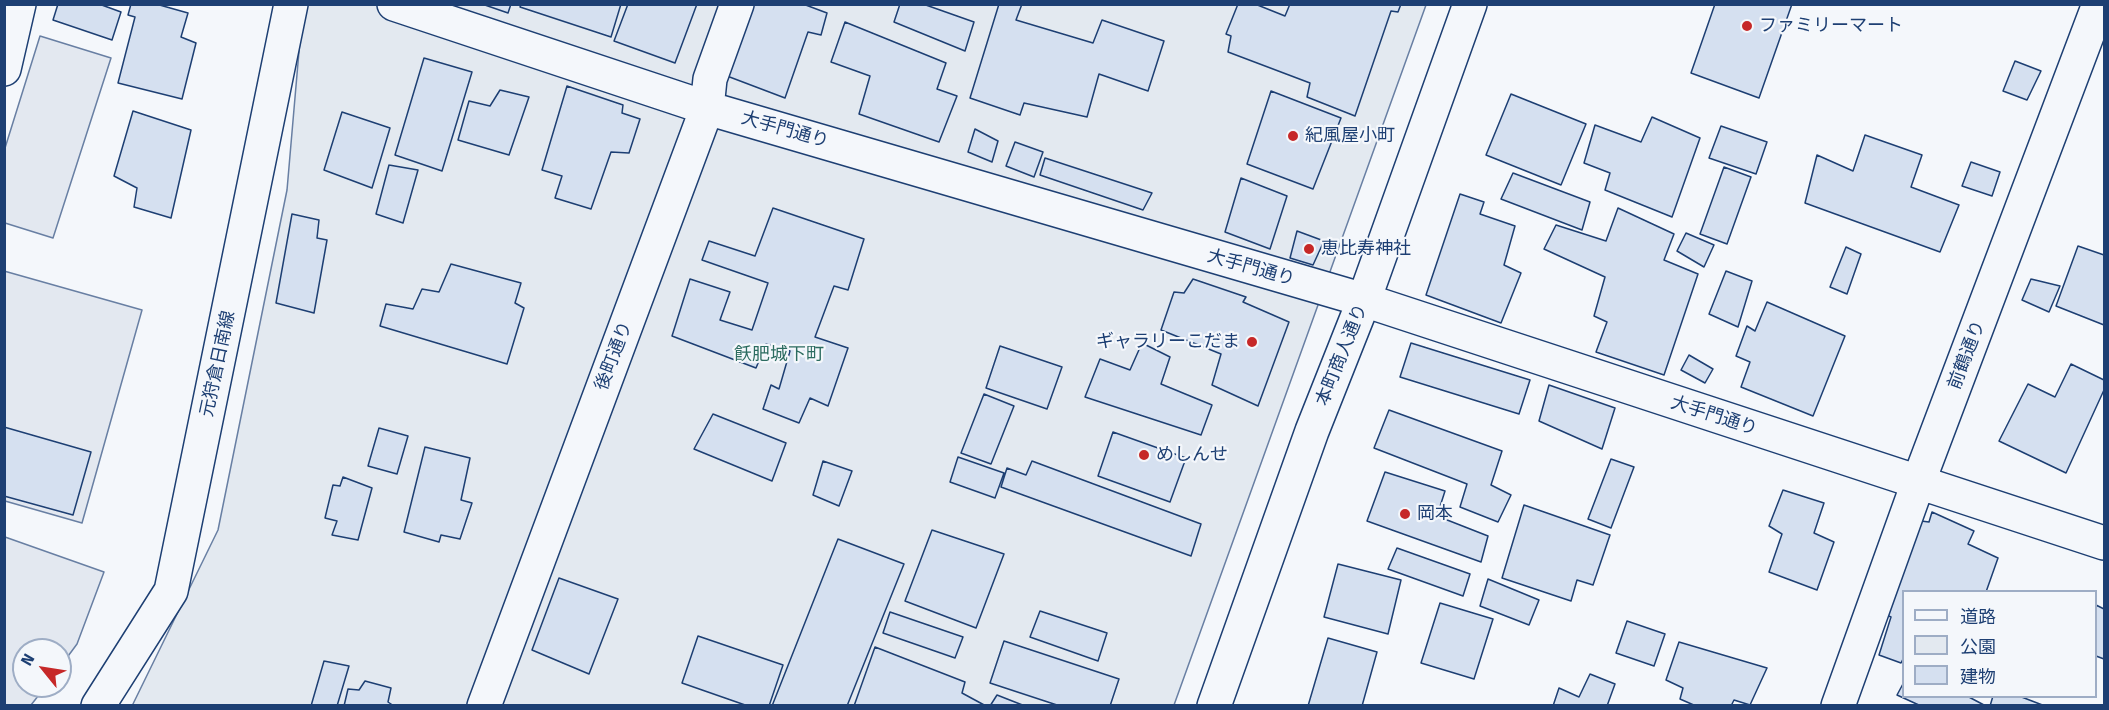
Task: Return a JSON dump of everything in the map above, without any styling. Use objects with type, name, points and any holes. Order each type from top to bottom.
[{"type":"main road","points":[[4,69],[19,4]]},
{"type":"main road","name":"元狩倉日南線","points":[[99,705],[171,591],[291,4]]},
{"type":"main road","name":"大手門通り","points":[[394,4],[707,108],[1364,300],[2104,543]]},
{"type":"main road","name":"後町通り","points":[[484,705],[707,108],[710,79],[737,4]]},
{"type":"main road","name":"本町商人通り","points":[[1214,705],[1312,431],[1364,300],[1470,4]]},
{"type":"main road","name":"前鶴通り","points":[[1838,705],[1918,483],[2098,4]]},
{"type":"green space","name":"飫肥城下町","points":[[303,5],[1426,5],[1174,705],[132,706],[218,530],[287,190]]},
{"type":"shaded area","points":[[40,36],[111,58],[53,238],[5,223],[5,148]]},
{"type":"shaded area","points":[[4,271],[142,310],[82,523],[5,501]]},
{"type":"shaded area","points":[[5,537],[104,572],[77,644],[72,651],[72,638],[12,638],[12,698],[37,698],[31,705],[5,705]]},
{"type":"building","points":[[58,4],[99,4],[121,12],[112,40],[53,20]]},
{"type":"building","points":[[131,4],[156,4],[188,13],[181,37],[196,43],[182,99],[118,83],[135,17],[128,15]]},
{"type":"building","points":[[482,4],[511,4],[508,13]]},
{"type":"building","points":[[521,4],[621,4],[611,37],[520,7]]},
{"type":"building","points":[[628,4],[697,4],[675,63],[614,41]]},
{"type":"building","points":[[751,4],[803,4],[827,13],[821,35],[808,32],[785,98],[727,76]]},
{"type":"building","points":[[900,4],[923,4],[974,22],[965,51],[894,22]]},
{"type":"building","points":[[999,4],[1022,4],[1016,20],[1093,43],[1102,20],[1164,41],[1148,91],[1099,74],[1087,117],[1024,103],[1020,115],[970,98]]},
{"type":"building","points":[[1238,4],[1255,4],[1285,16],[1290,4],[1401,4],[1398,12],[1391,11],[1355,116],[1307,97],[1310,83],[1228,52],[1231,36],[1226,34]]},
{"type":"building","points":[[1715,4],[1792,4],[1759,98],[1691,73]]},
{"type":"building","points":[[845,22],[946,63],[937,89],[957,96],[939,142],[859,114],[870,76],[831,62]]},
{"type":"building","points":[[424,58],[472,72],[442,171],[395,155]]},
{"type":"building","points":[[2015,61],[2041,71],[2027,100],[2003,91]]},
{"type":"building","points":[[567,86],[623,105],[622,113],[640,119],[629,153],[611,152],[591,209],[555,198],[562,176],[542,170]]},
{"type":"building","points":[[500,90],[529,97],[509,155],[458,140],[469,101],[490,106]]},
{"type":"building","points":[[1271,91],[1341,118],[1313,189],[1247,164]]},
{"type":"building","points":[[1511,94],[1586,124],[1561,185],[1486,155]]},
{"type":"building","points":[[133,111],[191,130],[171,218],[134,207],[137,188],[114,176]]},
{"type":"building","points":[[342,112],[390,128],[372,188],[324,170]]},
{"type":"building","points":[[1652,117],[1700,138],[1672,217],[1605,190],[1610,173],[1584,163],[1595,125],[1641,142]]},
{"type":"building","points":[[1721,126],[1767,142],[1756,174],[1709,158]]},
{"type":"building","points":[[975,129],[998,141],[992,162],[968,152]]},
{"type":"building","points":[[1865,135],[1922,155],[1911,187],[1959,205],[1940,252],[1805,203],[1817,155],[1853,171]]},
{"type":"building","points":[[1015,142],[1043,152],[1034,177],[1006,166]]},
{"type":"building","points":[[1045,158],[1152,193],[1143,210],[1040,175]]},
{"type":"building","points":[[1971,162],[2000,172],[1992,196],[1962,186]]},
{"type":"building","points":[[389,165],[418,170],[403,223],[376,214]]},
{"type":"building","points":[[1724,167],[1751,177],[1727,244],[1700,234]]},
{"type":"building","points":[[1513,173],[1590,202],[1582,230],[1501,199]]},
{"type":"building","points":[[1241,178],[1287,196],[1270,249],[1225,232]]},
{"type":"building","points":[[1460,194],[1484,202],[1480,214],[1515,226],[1504,265],[1521,273],[1501,323],[1426,295]]},
{"type":"building","points":[[773,208],[864,239],[848,290],[834,286],[815,337],[848,348],[828,406],[810,398],[799,423],[763,409],[771,385],[779,389],[790,351],[766,344],[756,368],[672,336],[690,279],[730,292],[720,320],[752,330],[768,283],[702,260],[709,241],[755,256]]},
{"type":"building","points":[[1618,208],[1674,234],[1664,260],[1698,274],[1664,375],[1596,352],[1607,322],[1594,316],[1605,277],[1544,249],[1556,225],[1606,241]]},
{"type":"building","points":[[292,214],[319,220],[317,238],[327,240],[314,313],[276,303]]},
{"type":"building","points":[[1297,231],[1324,241],[1313,265],[1290,258]]},
{"type":"building","points":[[1686,233],[1714,245],[1704,267],[1677,251]]},
{"type":"building","points":[[2078,246],[2104,255],[2104,325],[2056,306]]},
{"type":"building","points":[[1846,247],[1861,254],[1847,294],[1830,287]]},
{"type":"building","points":[[451,264],[521,283],[515,303],[524,308],[507,364],[380,326],[386,304],[413,309],[422,289],[439,292]]},
{"type":"building","points":[[1726,271],[1752,281],[1738,327],[1709,314]]},
{"type":"building","points":[[1193,279],[1246,297],[1243,302],[1289,322],[1258,406],[1212,385],[1221,354],[1161,330],[1174,292],[1184,293]]},
{"type":"building","points":[[2031,279],[2060,286],[2049,312],[2022,300]]},
{"type":"building","points":[[1767,302],[1845,336],[1813,416],[1741,387],[1750,362],[1736,356],[1747,326],[1755,331]]},
{"type":"building","points":[[1142,343],[1170,357],[1161,384],[1212,405],[1201,435],[1085,397],[1100,359],[1130,370]]},
{"type":"building","points":[[1411,343],[1530,380],[1519,414],[1400,377]]},
{"type":"building","points":[[1000,346],[1062,367],[1047,409],[986,388]]},
{"type":"building","points":[[1689,355],[1713,369],[1705,383],[1681,370]]},
{"type":"building","points":[[2071,364],[2104,380],[2104,390],[2066,473],[1999,441],[2028,384],[2055,397]]},
{"type":"building","points":[[1549,385],[1615,408],[1602,449],[1539,421]]},
{"type":"building","points":[[984,394],[1014,406],[991,464],[961,453]]},
{"type":"building","points":[[1389,410],[1502,451],[1491,485],[1511,495],[1498,522],[1460,507],[1467,484],[1374,448]]},
{"type":"building","points":[[713,414],[786,443],[772,481],[694,449]]},
{"type":"building","points":[[4,427],[91,452],[73,515],[4,496]]},
{"type":"building","points":[[379,428],[408,436],[397,474],[368,466]]},
{"type":"building","points":[[1113,432],[1186,458],[1170,502],[1098,476]]},
{"type":"building","points":[[425,447],[470,458],[461,500],[472,503],[460,539],[441,535],[439,542],[404,532]]},
{"type":"building","points":[[958,457],[1004,473],[995,498],[950,482]]},
{"type":"building","points":[[1611,459],[1634,467],[1611,528],[1588,519]]},
{"type":"building","points":[[823,461],[852,471],[839,506],[813,495]]},
{"type":"building","points":[[1032,461],[1201,524],[1191,556],[1001,487],[1007,468],[1026,475]]},
{"type":"building","points":[[1385,472],[1445,491],[1437,516],[1488,536],[1481,562],[1367,521]]},
{"type":"building","points":[[343,477],[372,488],[358,540],[332,535],[337,521],[325,518],[333,485],[340,486]]},
{"type":"building","points":[[1783,490],[1824,503],[1814,533],[1834,542],[1817,590],[1769,572],[1782,534],[1769,526]]},
{"type":"building","points":[[1524,505],[1610,535],[1593,585],[1577,580],[1571,601],[1502,578]]},
{"type":"building","points":[[1932,512],[1974,531],[1968,544],[1998,558],[1987,590],[1902,590],[1901,663],[1879,655],[1891,617],[1884,614],[1921,521],[1929,522]]},
{"type":"building","points":[[932,530],[1004,554],[976,628],[905,601]]},
{"type":"building","points":[[838,539],[904,564],[847,706],[772,706]]},
{"type":"building","points":[[1397,548],[1470,574],[1463,596],[1388,569]]},
{"type":"building","points":[[1338,564],[1401,580],[1388,634],[1324,617]]},
{"type":"building","points":[[559,578],[618,599],[589,674],[532,650]]},
{"type":"building","points":[[1488,579],[1539,600],[1529,625],[1480,606]]},
{"type":"building","points":[[1440,603],[1493,619],[1474,679],[1421,663]]},
{"type":"building","points":[[2097,606],[2104,609],[2104,659],[2097,656]]},
{"type":"building","points":[[1040,611],[1107,633],[1098,661],[1030,637]]},
{"type":"building","points":[[890,612],[963,637],[955,658],[883,633]]},
{"type":"building","points":[[1627,621],[1665,634],[1654,666],[1616,653]]},
{"type":"building","points":[[698,636],[783,665],[769,706],[748,706],[682,683]]},
{"type":"building","points":[[1328,638],[1377,652],[1362,706],[1308,706]]},
{"type":"building","points":[[1004,641],[1119,679],[1110,706],[1060,706],[990,683]]},
{"type":"building","points":[[1679,642],[1767,668],[1750,705],[1734,700],[1731,706],[1696,706],[1680,699],[1683,688],[1666,680]]},
{"type":"building","points":[[875,647],[965,682],[962,693],[986,706],[854,706]]},
{"type":"building","points":[[324,661],[349,666],[337,706],[311,706]]},
{"type":"building","points":[[1590,674],[1615,684],[1607,706],[1553,706],[1559,688],[1579,697]]},
{"type":"building","points":[[365,681],[391,688],[388,702],[394,706],[344,706],[348,689],[359,690]]},
{"type":"building","points":[[1902,686],[1902,697],[1897,695]]},
{"type":"building","points":[[997,695],[1025,706],[990,706]]},
{"type":"building","points":[[1904,698],[1971,698],[1984,705],[1921,706]]},
{"type":"building","points":[[1992,698],[2024,698],[2045,706],[1990,706]]},
{"type":"place","name":"ファミリーマート","points":[[1747,26]]},
{"type":"place","name":"紀風屋小町","points":[[1293,136]]},
{"type":"place","name":"恵比寿神社","points":[[1309,249]]},
{"type":"place","name":"ギャラリーこだま","points":[[1252,342]]},
{"type":"place","name":"めしんせ","points":[[1144,455]]},
{"type":"place","name":"岡本","points":[[1405,514]]}]
